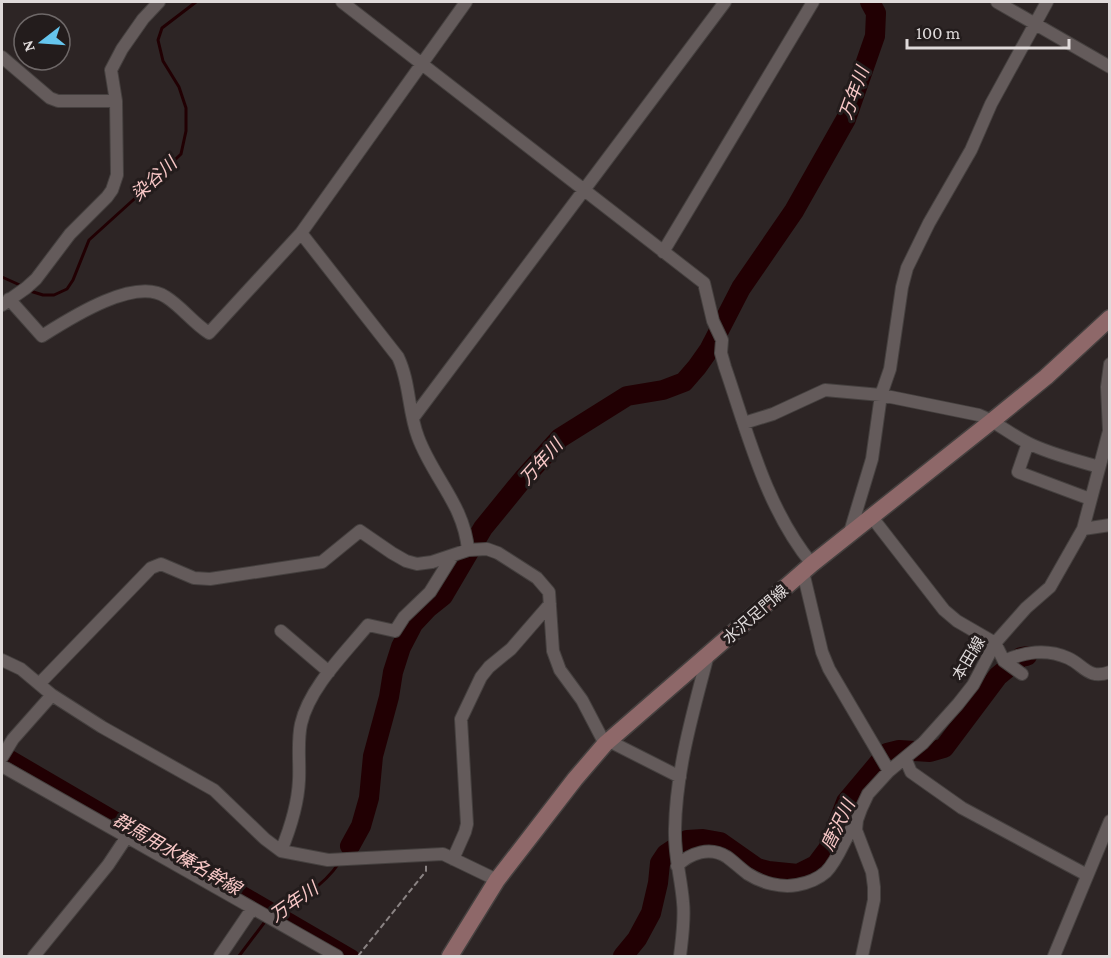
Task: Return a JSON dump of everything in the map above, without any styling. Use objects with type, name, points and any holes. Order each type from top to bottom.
[{"type":"main road","name":"水沢足門線","points":[[450,957],[497,880],[575,779],[607,743],[807,568],[992,421],[1110,318]]},
{"type":"street","points":[[159,2],[143,19],[122,49],[111,70],[116,101],[117,175],[112,190],[70,234],[36,279],[5,302],[42,336],[96,304],[121,296],[156,291],[168,297],[209,333],[302,233],[466,2]]},
{"type":"street","points":[[342,2],[704,283],[712,321],[722,340],[721,353],[725,368],[765,484],[802,552],[825,661],[887,769]]},
{"type":"street","points":[[413,418],[725,2]]},
{"type":"street","points":[[663,252],[813,2]]},
{"type":"street","points":[[997,2],[1110,67]]},
{"type":"street","points":[[850,532],[872,459],[881,395],[890,369],[902,287],[913,254],[971,150],[991,104],[1047,2]]},
{"type":"street","points":[[2,57],[50,98],[58,101],[116,101]]},
{"type":"street","points":[[302,233],[398,357],[406,379],[418,437],[463,520],[468,550]]},
{"type":"street","name":"本田線","points":[[676,859],[714,852],[725,855],[759,881],[792,886],[808,883],[824,874],[835,862],[868,794],[887,769],[905,758],[923,742],[968,692],[994,643],[1026,608],[1050,587],[1083,529],[1109,431],[1107,387],[1110,364]]},
{"type":"street","points":[[744,423],[773,414],[825,390],[881,395],[979,415],[1028,443],[1099,467]]},
{"type":"street","points":[[1028,443],[1018,472],[1090,499]]},
{"type":"street","points":[[870,516],[944,610],[957,621],[994,643],[1004,661],[1022,674]]},
{"type":"street","points":[[1083,529],[1110,525]]},
{"type":"street","points":[[39,684],[151,568],[161,564],[194,578],[210,579],[290,565],[316,564],[322,562],[360,531],[406,561],[417,564],[432,562],[468,550],[487,549],[528,571],[544,584],[549,592],[555,660],[607,743],[680,777]]},
{"type":"street","points":[[281,851],[291,821],[299,782],[301,724],[310,703],[329,672],[368,625],[395,631],[404,617],[430,592],[453,555]]},
{"type":"street","points":[[453,859],[467,824],[461,719],[481,677],[489,667],[511,649],[550,604]]},
{"type":"street","points":[[281,631],[329,672]]},
{"type":"street","points":[[1004,661],[1018,655],[1038,651],[1068,658],[1084,670],[1097,675],[1110,672]]},
{"type":"street","points":[[681,957],[684,920],[676,859],[676,802],[687,731],[708,655]]},
{"type":"street","points":[[2,660],[21,669],[52,695],[102,727],[214,790],[265,839],[281,851],[333,860],[443,854],[497,880]]},
{"type":"street","points":[[2,757],[12,739],[52,695]]},
{"type":"street","points":[[905,758],[911,772],[962,808],[1088,875]]},
{"type":"street","points":[[2,766],[337,957]]},
{"type":"street","points":[[857,820],[859,840],[872,872],[874,886],[862,957]]},
{"type":"street","points":[[1054,957],[1110,821]]},
{"type":"street","points":[[34,957],[108,865],[126,838]]},
{"type":"street","points":[[220,957],[257,911]]},
{"type":"path","points":[[358,957],[426,871],[426,854]]},
{"type":"waterway","name":"染谷川","points":[[30,291],[43,295],[54,295],[67,289],[89,240],[181,154],[186,131],[186,108],[179,87],[163,61],[158,40],[162,28],[196,2]]},
{"type":"waterway","name":"万年川","points":[[350,846],[361,826],[369,798],[373,756],[389,697],[393,672],[401,647],[413,624],[443,596],[483,528],[560,438],[627,396],[663,390],[684,382],[697,367],[709,350],[741,288],[794,211],[846,119],[875,36],[876,13],[870,2]]},
{"type":"waterway","name":"染谷川","points":[[2,277],[22,286]]},
{"type":"waterway","name":"唐沢川","points":[[623,956],[637,939],[651,913],[660,863],[666,854],[687,840],[703,839],[720,842],[757,868],[768,871],[798,874],[816,865],[828,849],[846,802],[887,753],[899,750],[930,752],[944,748],[998,676],[1021,657],[1027,656]]},
{"type":"waterway","name":"群馬用水榛名幹線","points":[[2,751],[353,956]]},
{"type":"waterway","name":"万年川","points":[[344,855],[350,846]]},
{"type":"waterway","name":"万年川","points":[[271,915],[317,887],[339,863]]},
{"type":"waterway","name":"万年川","points":[[239,956],[267,919]]}]
